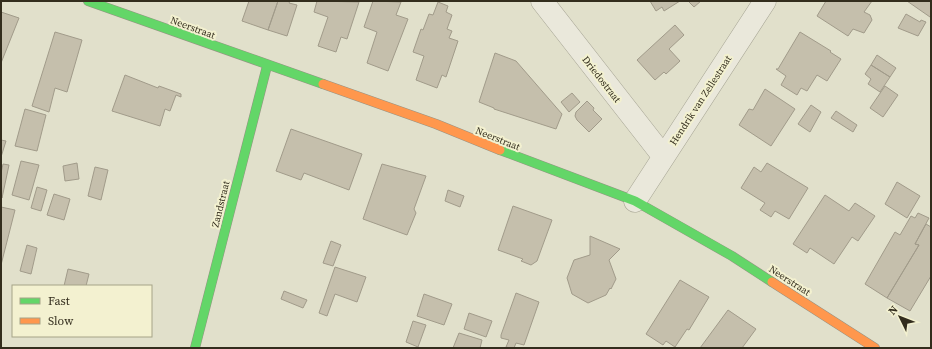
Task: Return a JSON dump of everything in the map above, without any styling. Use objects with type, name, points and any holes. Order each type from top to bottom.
[{"type":"street","name":"Neerstraat","points":[[88,1],[267,66],[436,124],[537,165],[635,200],[732,256],[875,348]]},
{"type":"street","name":"Driedostraat","points":[[542,1],[663,156]]},
{"type":"street","name":"Hendrik van Zellestraat","points":[[635,200],[765,1]]},
{"type":"street","name":"Zandstraat","points":[[195,348],[267,66]]},
{"type":"building","points":[[249,1],[278,1],[268,30],[242,21]]},
{"type":"building","points":[[278,1],[290,1],[289,3],[297,5],[287,36],[268,30]]},
{"type":"building","points":[[317,1],[359,2],[347,39],[341,37],[336,52],[318,46],[328,17],[314,12]]},
{"type":"building","points":[[373,1],[401,2],[396,15],[408,19],[388,71],[367,63],[377,32],[364,27]]},
{"type":"building","points":[[650,1],[680,1],[664,11],[662,7],[656,11]]},
{"type":"building","points":[[688,1],[701,1],[694,7]]},
{"type":"building","points":[[826,1],[872,1],[864,12],[870,15],[872,20],[864,33],[853,29],[848,36],[817,16]]},
{"type":"building","points":[[907,1],[931,1],[930,17]]},
{"type":"building","points":[[438,2],[448,6],[446,12],[452,15],[447,29],[452,31],[449,38],[458,41],[446,77],[442,75],[437,88],[416,80],[424,56],[413,52],[421,29],[423,30],[429,14],[433,15]]},
{"type":"building","points":[[1,12],[19,18],[1,63]]},
{"type":"building","points":[[906,14],[920,22],[921,20],[926,22],[918,36],[898,28]]},
{"type":"building","points":[[675,25],[684,35],[669,49],[680,61],[666,74],[664,72],[655,80],[637,60]]},
{"type":"building","points":[[55,32],[82,40],[67,92],[55,88],[49,112],[32,106]]},
{"type":"building","points":[[800,32],[841,59],[827,81],[817,75],[807,91],[801,88],[797,95],[781,85],[786,76],[776,69],[778,69]]},
{"type":"building","points":[[495,53],[516,61],[562,114],[556,129],[494,109],[479,102]]},
{"type":"building","points":[[877,55],[896,68],[890,77],[871,65]]},
{"type":"building","points":[[871,65],[890,77],[880,92],[868,84],[871,79],[865,74]]},
{"type":"building","points":[[125,75],[158,88],[159,86],[181,94],[181,97],[176,95],[170,111],[165,109],[160,126],[112,111]]},
{"type":"building","points":[[885,86],[898,95],[883,117],[870,108]]},
{"type":"building","points":[[765,89],[795,109],[771,146],[739,125],[749,109],[753,110]]},
{"type":"building","points":[[572,93],[580,102],[569,112],[561,102]]},
{"type":"building","points":[[587,101],[602,119],[589,132],[575,116],[576,112]]},
{"type":"building","points":[[811,105],[821,112],[810,132],[798,124]]},
{"type":"building","points":[[25,109],[46,115],[37,151],[15,146]]},
{"type":"building","points":[[836,111],[857,125],[853,132],[831,118]]},
{"type":"building","points":[[291,129],[362,154],[349,190],[304,173],[301,180],[276,171]]},
{"type":"building","points":[[1,140],[6,141],[1,157]]},
{"type":"building","points":[[21,161],[39,165],[29,200],[12,195]]},
{"type":"building","points":[[77,163],[79,179],[65,181],[63,166]]},
{"type":"building","points":[[767,163],[808,188],[789,219],[775,211],[771,217],[760,210],[765,203],[741,188],[754,167],[761,172]]},
{"type":"building","points":[[3,164],[9,165],[2,198],[1,173]]},
{"type":"building","points":[[382,164],[426,176],[414,209],[416,213],[407,235],[363,219]]},
{"type":"building","points":[[95,167],[108,170],[101,200],[88,196]]},
{"type":"building","points":[[897,182],[920,196],[907,218],[885,204]]},
{"type":"building","points":[[37,187],[47,190],[41,211],[31,208]]},
{"type":"building","points":[[448,190],[464,196],[460,207],[445,201]]},
{"type":"building","points":[[54,194],[70,199],[64,220],[47,215]]},
{"type":"building","points":[[825,195],[849,211],[855,203],[875,216],[858,241],[852,237],[834,264],[810,248],[807,253],[793,244]]},
{"type":"building","points":[[513,206],[552,220],[537,261],[531,265],[521,261],[523,259],[498,250]]},
{"type":"building","points":[[1,207],[15,210],[1,265]]},
{"type":"building","points":[[918,213],[929,218],[915,244],[919,245],[887,298],[865,284],[895,232],[900,235],[911,216],[915,218]]},
{"type":"building","points":[[926,224],[931,227],[931,276],[910,311],[887,298],[919,245],[915,244]]},
{"type":"building","points":[[590,236],[620,249],[609,260],[616,279],[611,289],[610,288],[606,295],[588,303],[572,294],[567,278],[574,260],[590,255]]},
{"type":"building","points":[[331,241],[341,245],[333,266],[323,263]]},
{"type":"building","points":[[27,245],[37,248],[31,274],[20,271]]},
{"type":"building","points":[[335,267],[366,277],[357,302],[335,294],[327,316],[319,313]]},
{"type":"building","points":[[68,269],[89,274],[86,285],[64,285]]},
{"type":"building","points":[[680,280],[709,297],[689,330],[687,329],[675,347],[666,341],[663,345],[646,334]]},
{"type":"building","points":[[284,291],[307,300],[303,308],[281,299]]},
{"type":"building","points":[[516,293],[539,302],[524,345],[516,343],[514,348],[510,348],[506,347],[509,340],[501,338],[501,335]]},
{"type":"building","points":[[424,294],[452,304],[444,325],[417,316]]},
{"type":"building","points":[[728,310],[756,329],[742,348],[700,348]]},
{"type":"building","points":[[469,313],[492,321],[486,337],[464,329]]},
{"type":"building","points":[[413,321],[426,325],[418,347],[406,342]]},
{"type":"building","points":[[459,333],[482,340],[480,348],[453,348]]},
{"type":"traffic: fast","points":[[88,1],[323,84]]},
{"type":"traffic: fast","points":[[195,348],[267,66]]},
{"type":"traffic: fast","points":[[500,150],[635,201],[732,256],[772,282]]},
{"type":"traffic: slow","points":[[323,84],[436,124],[500,150]]},
{"type":"traffic: slow","points":[[772,282],[875,348]]}]
